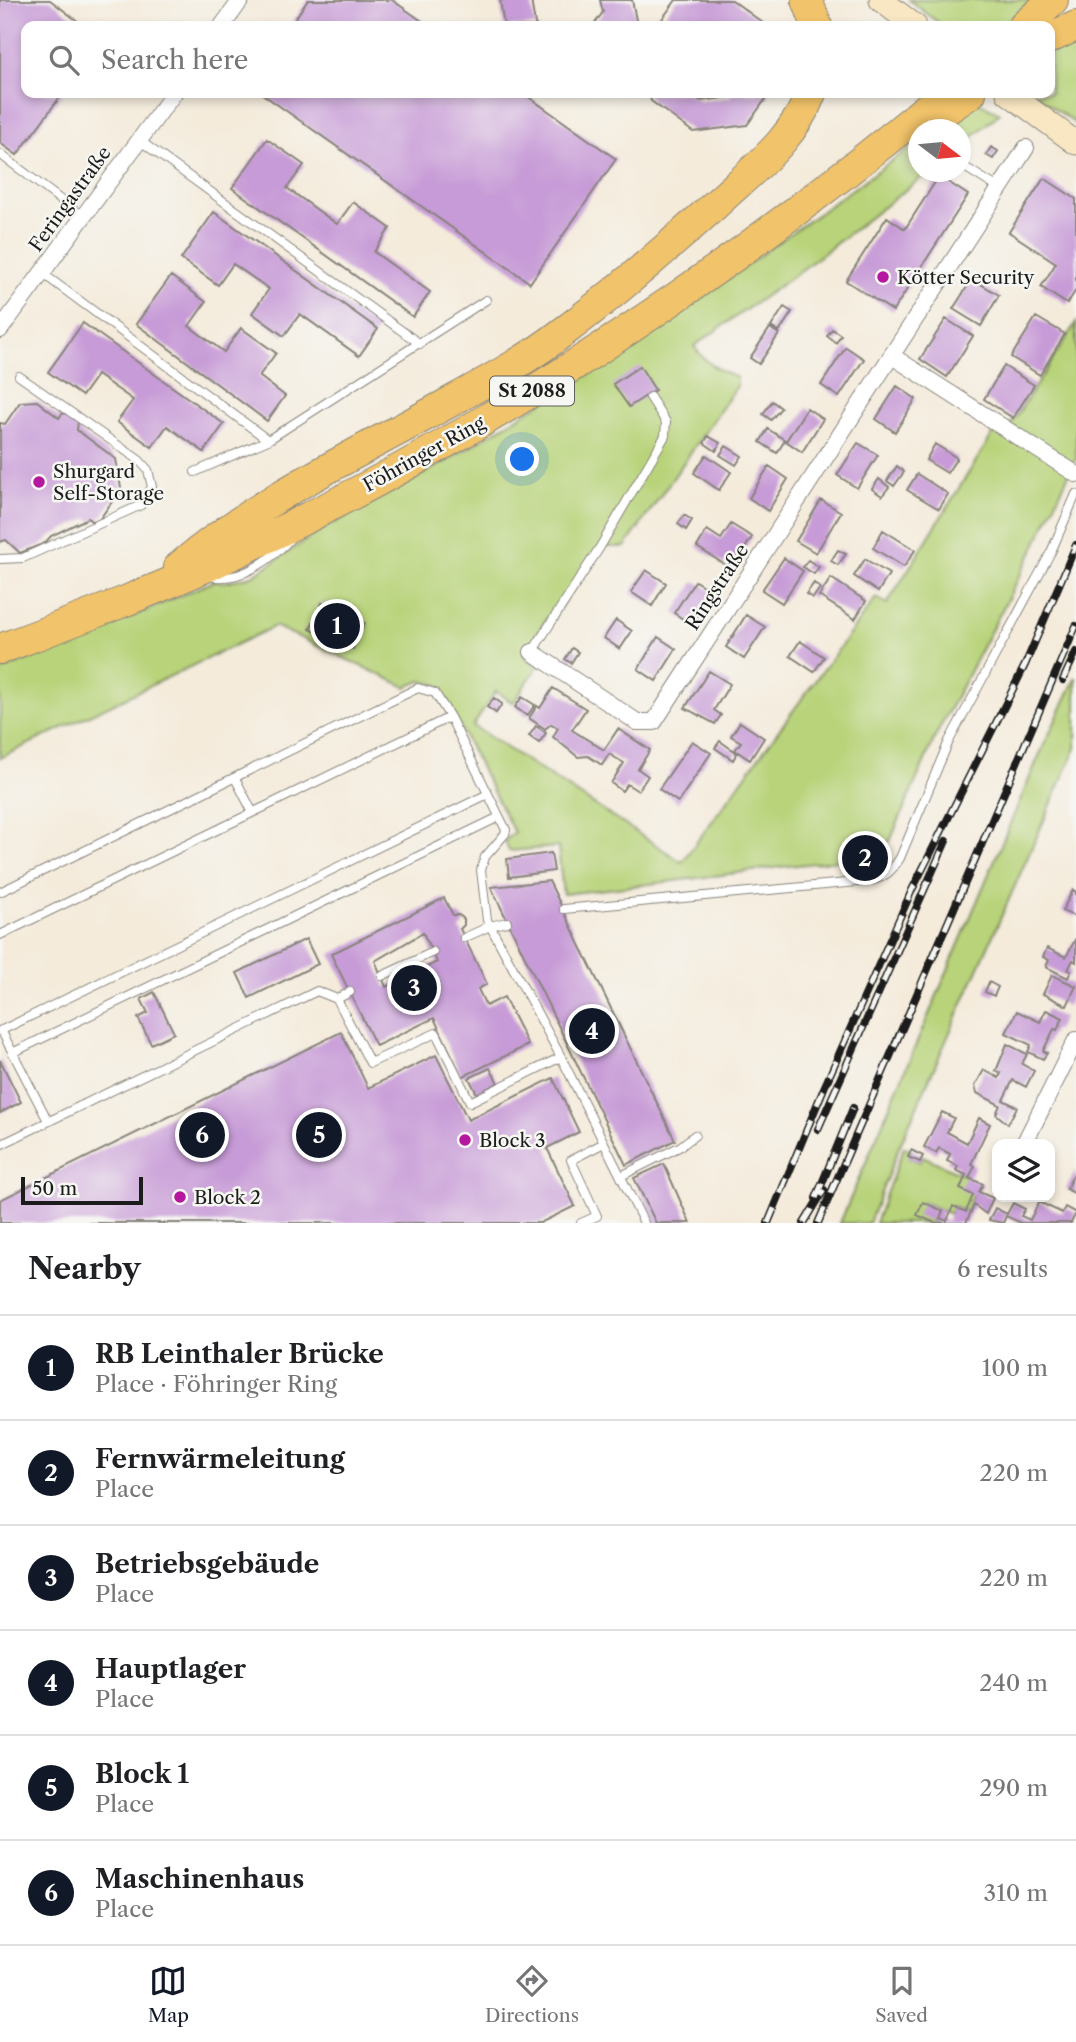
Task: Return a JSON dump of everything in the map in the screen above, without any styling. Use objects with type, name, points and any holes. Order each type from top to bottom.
[{"type":"highway","points":[[807,0],[815,21]]},
{"type":"highway","points":[[1027,21],[1043,0]]},
{"type":"highway","points":[[1029,21],[1054,0]]},
{"type":"highway","points":[[1055,36],[1076,26]]},
{"type":"highway","points":[[153,590],[206,544],[294,487],[461,396],[561,335],[656,259],[764,159],[789,133],[809,98]]},
{"type":"highway","name":"Föhringer Ring","points":[[0,649],[194,572],[315,514],[441,447],[622,335],[797,210],[939,98]]},
{"type":"highway","points":[[883,144],[938,116],[964,98]]},
{"type":"main road","points":[[881,1],[908,21]]},
{"type":"main road","points":[[1015,98],[1076,143]]},
{"type":"street","points":[[226,21],[242,0]]},
{"type":"street","name":"Feringastraße","points":[[0,330],[170,98]]},
{"type":"street","name":"Ringstraße","points":[[532,652],[637,722],[654,722],[1026,148]]},
{"type":"street","points":[[892,356],[1076,474]]},
{"type":"street","points":[[1026,1139],[1076,1040]]},
{"type":"lane","points":[[139,140],[420,344]]},
{"type":"lane","points":[[0,154],[66,199],[83,217]]},
{"type":"lane","points":[[971,170],[1000,189]]},
{"type":"lane","points":[[42,273],[268,440]]},
{"type":"lane","points":[[195,472],[268,440],[486,300]]},
{"type":"lane","points":[[0,559],[23,558],[141,505],[152,487],[148,470],[139,460],[19,376]]},
{"type":"lane","points":[[532,652],[600,547],[665,436],[666,422],[650,397]]},
{"type":"lane","points":[[564,909],[868,881],[882,879],[892,871],[900,858],[949,741],[1051,552],[1076,494]]},
{"type":"lane","points":[[0,892],[418,688],[435,693],[450,717],[506,830],[485,857],[481,870],[487,920],[561,1057],[644,1223]]},
{"type":"lane","points":[[0,934],[450,717]]},
{"type":"lane","points":[[235,778],[252,811]]},
{"type":"lane","points":[[48,1121],[1,1031],[488,794]]},
{"type":"lane","points":[[12,1053],[499,817]]},
{"type":"lane","points":[[464,937],[508,922]]},
{"type":"lane","points":[[382,976],[433,952]]},
{"type":"lane","points":[[0,1145],[317,991],[337,999],[370,1063],[436,1033],[470,1102],[561,1057]]},
{"type":"lane","points":[[337,999],[349,992]]},
{"type":"lane","points":[[621,1176],[681,1146],[695,1135]]},
{"type":"lane","points":[[582,1223],[597,1216],[571,1160],[604,1143]]},
{"type":"green space","points":[[909,0],[1032,0],[1008,21],[936,21]]},
{"type":"green space","points":[[1076,37],[1076,124],[1040,98],[1055,98],[1055,47]]},
{"type":"green space","points":[[976,101],[1000,113],[971,138],[971,119],[952,119]]},
{"type":"green space","points":[[908,149],[908,182],[916,182],[791,278],[694,346],[712,365],[737,378],[737,386],[625,547],[600,547],[551,621],[546,619],[524,656],[538,666],[513,703],[496,691],[473,726],[682,862],[876,598],[887,604],[999,424],[1008,429],[1076,323],[1076,459],[1036,545],[936,735],[890,841],[866,853],[838,860],[563,894],[558,847],[509,851],[505,841],[514,832],[438,685],[421,681],[406,687],[275,626],[0,758],[0,671],[214,581],[225,582],[252,576],[323,529],[445,462],[631,348]]},
{"type":"green space","points":[[1076,677],[1076,748],[899,1147],[869,1223],[840,1223],[1039,756]]},
{"type":"green space","points":[[904,1147],[911,1150],[909,1157],[920,1162],[923,1156],[966,1176],[973,1195],[966,1212],[953,1206],[950,1214],[923,1202],[935,1223],[875,1223]]},
{"type":"building","points":[[0,0],[50,0],[77,21],[21,21],[21,98],[59,98],[17,155],[0,143]]},
{"type":"building","points":[[308,0],[392,0],[422,21],[293,21]]},
{"type":"building","points":[[500,0],[531,0],[534,21],[503,21]]},
{"type":"building","points":[[600,0],[632,0],[636,20],[597,21],[603,12]]},
{"type":"building","points":[[676,0],[732,0],[760,21],[661,21]]},
{"type":"building","points":[[268,98],[530,98],[616,159],[530,283]]},
{"type":"building","points":[[650,98],[696,98],[701,101],[766,98],[747,125],[693,132]]},
{"type":"building","points":[[267,139],[304,165],[287,188],[337,224],[353,202],[390,228],[374,252],[430,292],[413,317],[232,188]]},
{"type":"building","points":[[991,147],[998,151],[993,159],[986,155]]},
{"type":"building","points":[[1044,178],[1076,199],[1076,290],[1067,304],[1041,287],[1056,263],[1009,232]]},
{"type":"building","points":[[935,182],[948,182],[968,195],[893,311],[846,281],[887,217],[905,229]]},
{"type":"building","points":[[214,212],[378,329],[359,356],[300,314],[284,336],[252,313],[269,289],[233,264],[218,285],[181,259]]},
{"type":"building","points":[[171,276],[206,302],[189,326],[224,352],[241,328],[276,353],[259,376],[285,396],[267,421],[136,324]]},
{"type":"building","points":[[972,279],[999,295],[981,326],[953,309]]},
{"type":"building","points":[[784,307],[792,312],[779,332],[771,327]]},
{"type":"building","points":[[1036,317],[1065,334],[1040,375],[1011,357]]},
{"type":"building","points":[[946,319],[973,336],[947,377],[920,359]]},
{"type":"building","points":[[83,323],[224,424],[204,452],[167,426],[152,447],[117,422],[133,400],[97,375],[82,396],[48,372]]},
{"type":"building","points":[[770,328],[779,334],[759,364],[750,358]]},
{"type":"building","points":[[832,329],[841,335],[836,343],[827,336]]},
{"type":"building","points":[[846,347],[864,359],[839,397],[821,385]]},
{"type":"building","points":[[640,366],[655,390],[629,407],[613,384]]},
{"type":"building","points":[[1004,366],[1034,385],[1013,418],[984,399]]},
{"type":"building","points":[[897,386],[916,399],[895,432],[876,419]]},
{"type":"building","points":[[37,401],[59,418],[66,413],[78,421],[77,430],[116,459],[122,494],[113,495],[114,499],[99,520],[91,521],[88,518],[51,536],[45,543],[20,553],[6,540],[0,542],[0,423],[5,424],[20,402]]},
{"type":"building","points":[[772,401],[781,408],[771,420],[763,414]]},
{"type":"building","points":[[807,408],[823,419],[802,452],[786,441]]},
{"type":"building","points":[[768,429],[785,440],[777,453],[760,442]]},
{"type":"building","points":[[708,436],[720,443],[716,451],[704,443]]},
{"type":"building","points":[[858,443],[878,455],[857,488],[837,475]]},
{"type":"building","points":[[935,444],[957,458],[947,473],[926,460]]},
{"type":"building","points":[[726,446],[742,456],[736,465],[720,455]]},
{"type":"building","points":[[706,455],[731,472],[719,490],[694,473]]},
{"type":"building","points":[[769,466],[788,479],[768,511],[749,498]]},
{"type":"building","points":[[897,466],[904,472],[894,486],[887,481]]},
{"type":"building","points":[[917,474],[948,494],[939,509],[907,490]]},
{"type":"building","points":[[879,479],[889,487],[882,496],[872,489]]},
{"type":"building","points":[[821,500],[841,512],[816,553],[796,541]]},
{"type":"building","points":[[684,515],[692,520],[686,530],[678,524]]},
{"type":"building","points":[[731,524],[752,537],[732,569],[697,547],[707,530],[721,539]]},
{"type":"building","points":[[883,530],[915,550],[904,567],[873,548]]},
{"type":"building","points":[[838,550],[846,554],[838,565],[831,561]]},
{"type":"building","points":[[784,558],[803,571],[782,603],[762,590]]},
{"type":"building","points":[[865,559],[889,574],[878,592],[854,576]]},
{"type":"building","points":[[808,560],[819,567],[814,574],[803,567]]},
{"type":"building","points":[[646,570],[666,583],[652,606],[631,592]]},
{"type":"building","points":[[831,578],[866,601],[855,619],[819,596]]},
{"type":"building","points":[[695,581],[713,592],[692,625],[674,613]]},
{"type":"building","points":[[814,583],[820,588],[813,598],[806,594]]},
{"type":"building","points":[[322,603],[365,623],[353,649],[310,629]]},
{"type":"building","points":[[746,615],[765,627],[744,659],[726,647]]},
{"type":"building","points":[[616,620],[632,631],[620,649],[604,638]]},
{"type":"building","points":[[658,637],[676,649],[656,681],[638,669]]},
{"type":"building","points":[[800,641],[824,657],[814,672],[790,656]]},
{"type":"building","points":[[572,648],[578,652],[571,663],[565,659]]},
{"type":"building","points":[[709,671],[730,684],[714,710],[721,715],[715,724],[685,708]]},
{"type":"building","points":[[553,688],[586,709],[572,730],[604,750],[618,729],[650,750],[638,769],[648,776],[638,791],[627,784],[622,791],[611,783],[624,763],[609,754],[602,765],[588,756],[578,757],[553,737],[558,728],[551,724],[545,729],[529,718],[537,706],[540,708]]},
{"type":"building","points":[[522,697],[535,705],[527,716],[515,707]]},
{"type":"building","points":[[494,698],[502,704],[496,713],[487,707]]},
{"type":"building","points":[[740,722],[764,738],[750,760],[735,750],[741,742],[731,736]]},
{"type":"building","points":[[536,726],[546,733],[539,743],[529,736]]},
{"type":"building","points":[[692,741],[711,753],[678,802],[659,789]]},
{"type":"building","points":[[720,741],[737,753],[733,760],[715,748]]},
{"type":"building","points":[[551,853],[554,871],[509,877],[507,859]]},
{"type":"building","points":[[549,881],[675,1140],[626,1165],[491,887]]},
{"type":"building","points":[[1073,890],[1076,892],[1076,917],[1062,911]]},
{"type":"building","points":[[444,898],[453,915],[464,919],[464,925],[460,929],[487,984],[478,989],[486,1006],[504,997],[528,1045],[462,1077],[434,1018],[376,1046],[331,954]],"holes":[[[423,933],[437,962],[386,987],[375,961]]]},
{"type":"building","points":[[1076,938],[1076,962],[1073,960],[1068,970],[1071,971],[1068,978],[1046,967],[1049,960],[1043,957],[1047,948],[1066,957]]},
{"type":"building","points":[[306,939],[318,964],[249,998],[237,973]]},
{"type":"building","points":[[1052,975],[1076,986],[1067,1006],[1043,994]]},
{"type":"building","points":[[989,982],[998,987],[994,996],[985,992]]},
{"type":"building","points":[[154,992],[174,1033],[151,1044],[138,1018],[148,1013],[141,999]]},
{"type":"building","points":[[1046,1010],[1063,1018],[1043,1051],[1047,1053],[1043,1059],[1028,1052],[1031,1045],[1006,1033],[1017,1011],[1040,1022]]},
{"type":"building","points":[[341,1032],[368,1088],[436,1055],[468,1120],[553,1078],[579,1132],[547,1148],[575,1206],[540,1223],[0,1223],[0,1200]]},
{"type":"building","points":[[1007,1044],[1027,1054],[1022,1064],[1034,1071],[1026,1087],[1013,1080],[1003,1100],[1017,1107],[1008,1124],[996,1114],[1000,1105],[977,1093],[975,1086],[984,1070],[999,1078],[1001,1073],[996,1071]]},
{"type":"building","points":[[0,1060],[21,1102],[0,1113]]},
{"type":"building","points":[[490,1068],[498,1083],[477,1094],[469,1078]]},
{"type":"building","points":[[942,1112],[954,1118],[947,1132],[967,1143],[979,1118],[990,1124],[971,1164],[975,1166],[969,1178],[983,1184],[979,1192],[992,1198],[986,1214],[974,1205],[966,1223],[935,1223],[917,1215],[923,1202],[943,1211],[940,1218],[947,1221],[953,1206],[966,1212],[973,1195],[960,1189],[966,1175],[956,1170],[958,1166],[947,1161],[950,1154],[939,1148],[936,1153],[924,1147]]},
{"type":"building","points":[[911,1150],[923,1156],[920,1162],[908,1157]]},
{"type":"building","points":[[664,1164],[690,1223],[656,1223],[634,1178]]},
{"type":"building","points":[[1076,1170],[1076,1194],[1066,1189]]},
{"type":"building","points":[[1039,1202],[1062,1213],[1065,1207],[1076,1213],[1071,1223],[1021,1223],[1006,1216],[1003,1223],[989,1220],[995,1208],[1007,1214],[1013,1203],[1025,1209],[1021,1216],[1030,1220]]},
{"type":"railway","points":[[768,1223],[824,1088],[912,890],[1025,665],[1076,545]]},
{"type":"railway","points":[[818,1223],[1076,626]]},
{"type":"railway","points":[[1063,680],[1076,652]]},
{"type":"railway","points":[[818,1129],[946,841]]},
{"type":"railway","points":[[816,1198],[853,1108]]},
{"type":"railway","points":[[804,1223],[824,1190]]},
{"type":"place","name":"Kötter Security","points":[[883,277]]},
{"type":"place","name":"Shurgard Self-Storage","points":[[39,482]]},
{"type":"place","name":"RB Leinthaler Brücke","points":[[337,626]]},
{"type":"place","name":"Fernwärmeleitung","points":[[865,858]]},
{"type":"place","name":"Betriebsgebäude","points":[[414,988]]},
{"type":"place","name":"Hauptlager","points":[[592,1031]]},
{"type":"place","name":"Maschinenhaus","points":[[202,1135]]},
{"type":"place","name":"Block 1","points":[[319,1135]]},
{"type":"place","name":"Block 3","points":[[465,1140]]},
{"type":"place","name":"Block 2","points":[[180,1197]]}]
